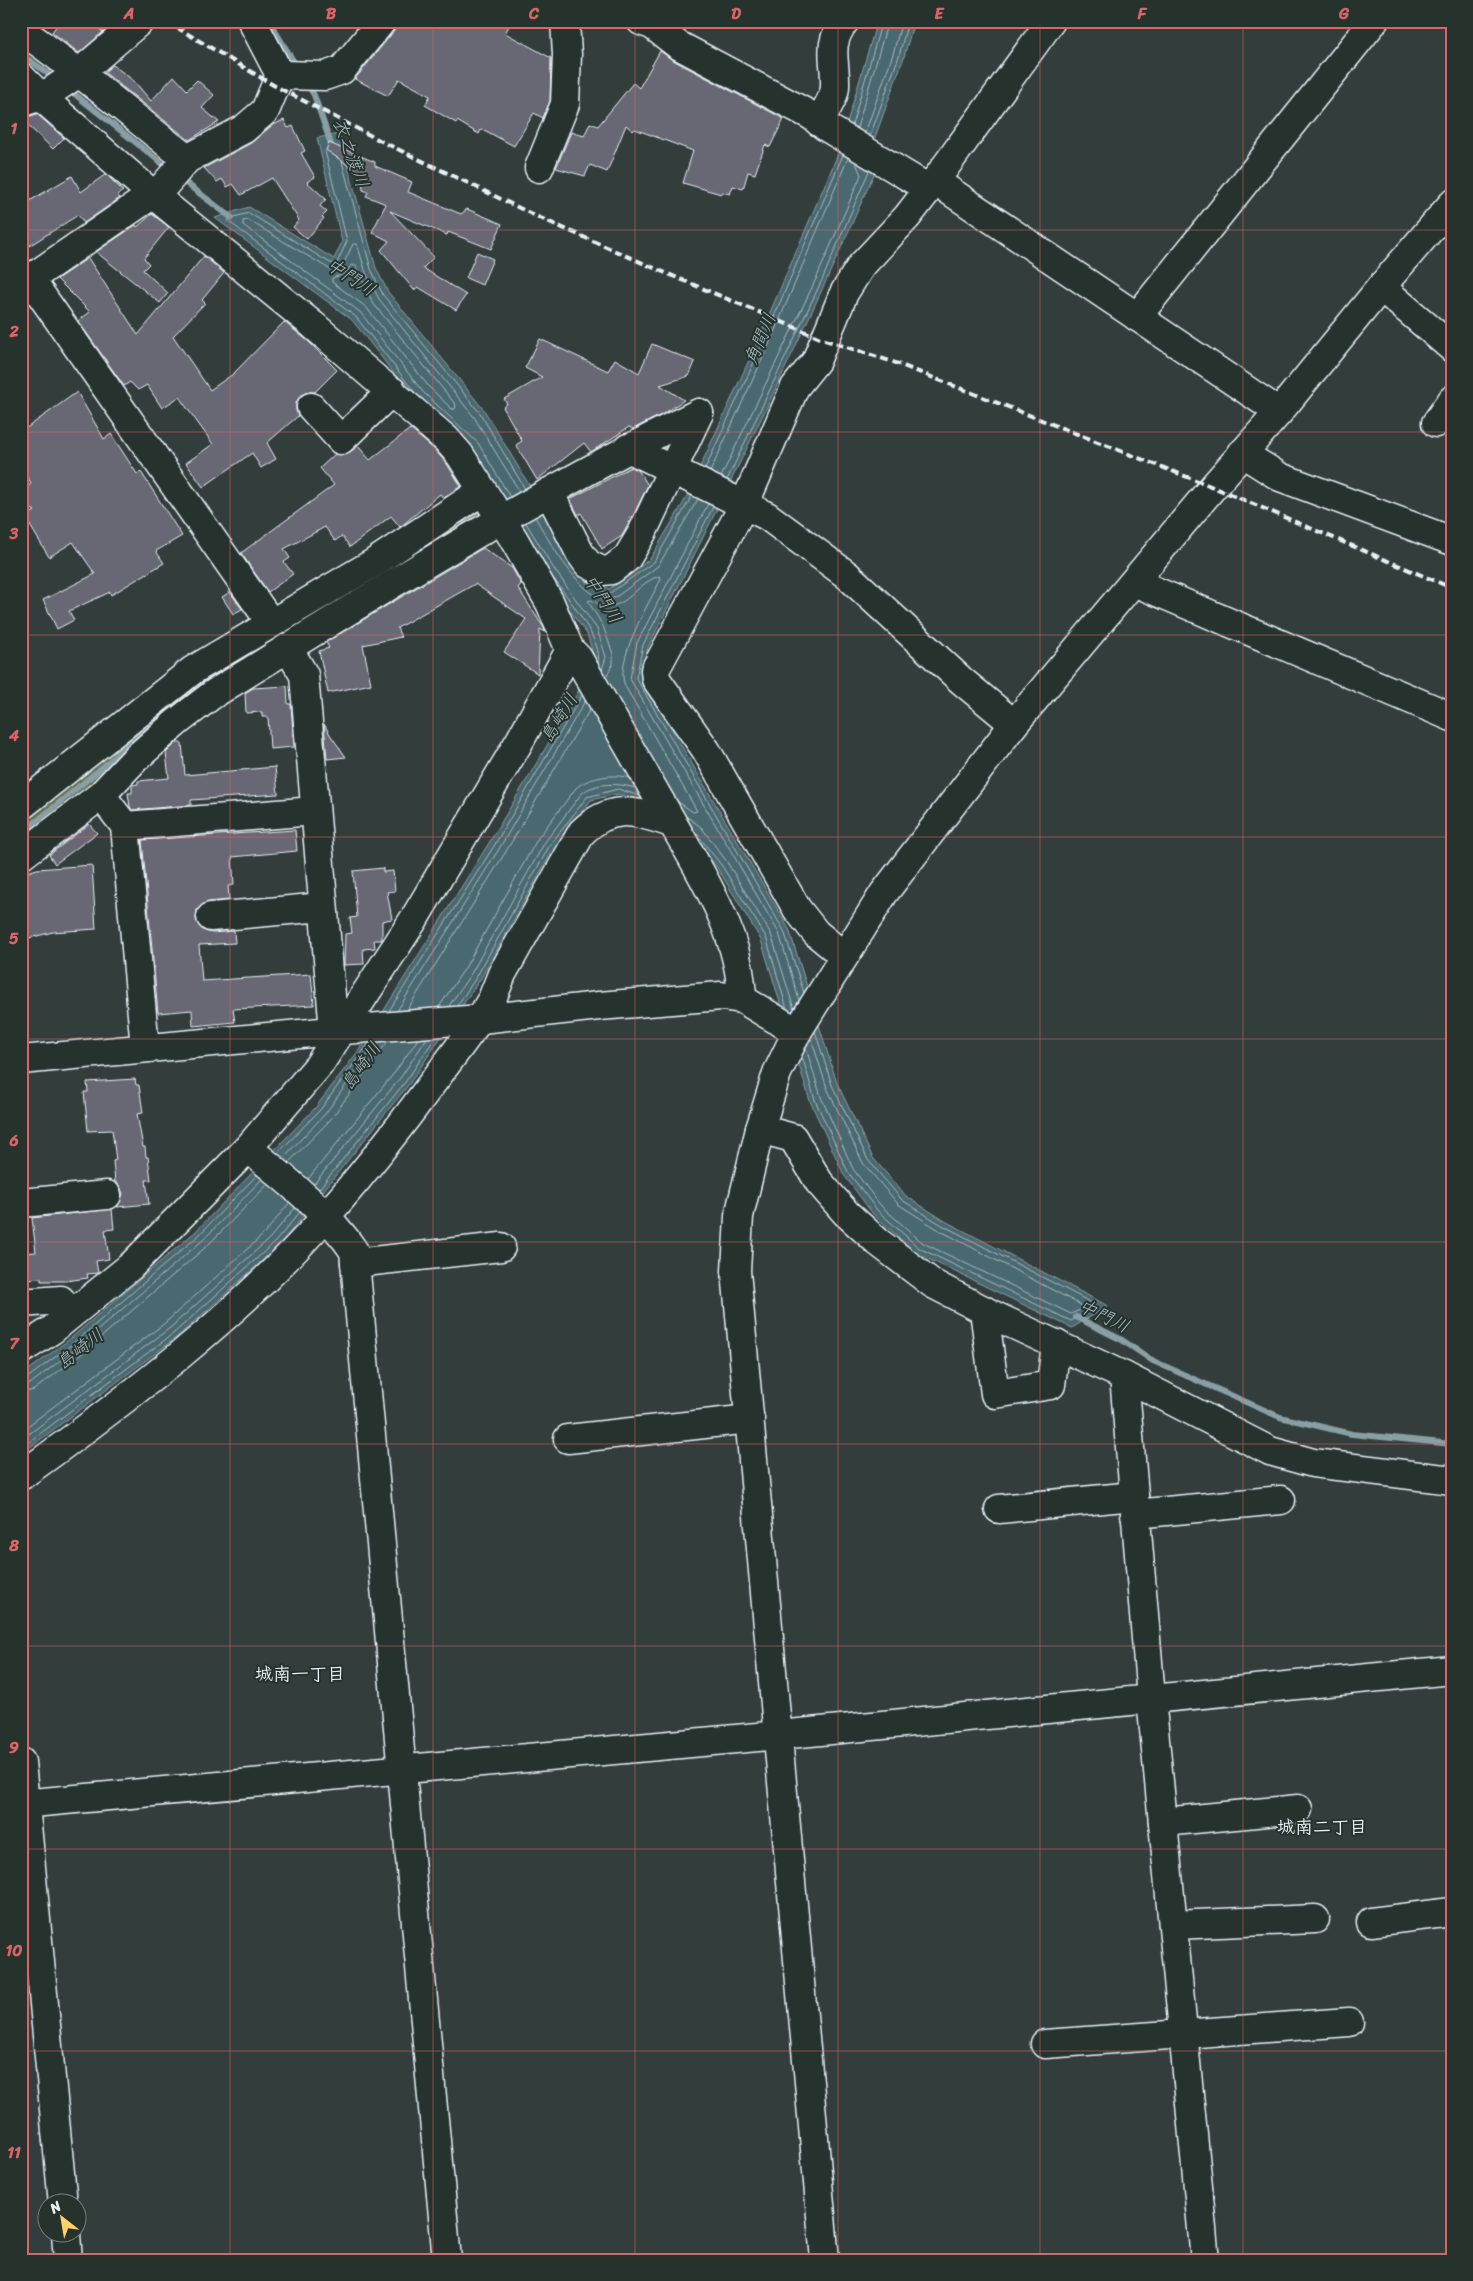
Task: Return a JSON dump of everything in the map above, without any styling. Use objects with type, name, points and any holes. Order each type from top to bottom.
[{"type":"street","points":[[36,98],[78,73],[140,21]]},
{"type":"street","points":[[252,21],[283,75]]},
{"type":"street","points":[[283,75],[325,76],[342,70],[382,21]]},
{"type":"street","points":[[539,168],[565,104],[567,55],[565,21]]},
{"type":"street","points":[[641,21],[652,24],[678,45],[812,116],[869,154],[932,185],[1137,317],[1279,412]]},
{"type":"street","points":[[822,124],[836,88],[832,45],[836,32],[845,21]]},
{"type":"street","points":[[844,956],[816,934],[797,909],[706,750],[656,679],[655,670],[742,502],[795,386],[816,361],[844,293],[861,266],[907,217],[932,185],[1051,21]]},
{"type":"street","points":[[1137,317],[1374,21]]},
{"type":"street","points":[[21,30],[78,73],[185,161]]},
{"type":"street","points":[[271,624],[26,282],[157,190],[185,161],[244,129],[265,111],[283,75]]},
{"type":"street","points":[[21,77],[36,98],[157,190],[392,391],[446,439],[460,455],[482,491],[503,517],[550,603],[574,654],[710,886],[719,907],[741,977],[742,999]]},
{"type":"street","points":[[825,2260],[736,1270],[739,1216],[760,1129],[777,1073],[797,1032],[884,893],[1014,724],[1242,453],[1279,412],[1381,287],[1452,204]]},
{"type":"street","points":[[1381,287],[1452,348]]},
{"type":"street","points":[[311,407],[341,440],[392,391]]},
{"type":"street","points":[[1436,423],[1452,400]]},
{"type":"street","points":[[21,856],[101,795],[136,758],[177,722],[212,695],[503,517],[628,448],[699,413],[674,471],[627,558],[611,570],[602,571],[588,564],[545,494]]},
{"type":"street","points":[[628,448],[768,516],[847,575],[962,681],[1014,724]]},
{"type":"street","points":[[1242,453],[1280,477],[1452,541]]},
{"type":"street","points":[[21,806],[192,670],[375,562],[482,491]]},
{"type":"street","points":[[1134,582],[1452,717]]},
{"type":"street","points":[[288,648],[304,675],[323,907],[347,1030]]},
{"type":"street","points":[[21,1350],[52,1330],[131,1266],[252,1151],[347,1030],[519,742],[574,654]]},
{"type":"street","points":[[101,795],[125,826],[145,1048]]},
{"type":"street","points":[[125,826],[315,811]]},
{"type":"street","points":[[21,1476],[174,1362],[242,1302],[386,1144],[473,1020],[492,999],[502,974],[582,832],[593,821],[605,814],[631,811],[667,814]]},
{"type":"street","points":[[211,917],[323,907]]},
{"type":"street","points":[[21,1060],[473,1020],[712,996],[742,999],[797,1032]]},
{"type":"street","points":[[760,1129],[793,1138],[819,1182],[846,1213],[878,1242],[933,1284],[984,1310],[1124,1376],[1270,1451],[1313,1463],[1452,1480]]},
{"type":"street","points":[[252,1151],[343,1234],[354,1251],[447,2260]]},
{"type":"street","points":[[21,1203],[107,1195]]},
{"type":"street","points":[[355,1263],[501,1247]]},
{"type":"street","points":[[21,1303],[61,1300]]},
{"type":"street","points":[[984,1310],[995,1394],[1051,1385],[1056,1344]]},
{"type":"street","points":[[1124,1376],[1151,1698],[1204,2260]]},
{"type":"street","points":[[568,1439],[750,1419]]},
{"type":"street","points":[[999,1509],[1280,1500]]},
{"type":"street","points":[[23,1804],[779,1735],[1452,1670]]},
{"type":"street","points":[[21,1762],[23,1804],[62,2194]]},
{"type":"street","points":[[1163,1822],[1298,1809]]},
{"type":"street","points":[[1370,1922],[1452,1912]]},
{"type":"street","points":[[1173,1925],[1315,1920]]},
{"type":"street","points":[[1045,2044],[1349,2022]]},
{"type":"street","points":[[67,2244],[68,2260]]},
{"type":"green space","points":[[478,505],[487,515],[113,768],[21,844],[21,817],[179,691]]},
{"type":"water","points":[[877,21],[914,21],[904,57],[869,154],[877,167],[823,289],[766,409],[648,647],[641,677],[789,929],[837,1083],[873,1158],[906,1196],[945,1221],[1108,1306],[1072,1328],[916,1253],[873,1214],[844,1175],[810,1101],[761,940],[718,869],[693,835],[649,804],[618,794],[591,800],[554,848],[481,978],[410,1083],[279,1246],[177,1337],[21,1454],[21,1376],[71,1338],[195,1232],[316,1107],[359,1050],[489,843],[567,712],[595,660],[587,634],[415,400],[352,320],[215,218],[249,207],[334,259],[342,242],[317,138],[339,134],[376,268],[388,292],[484,410],[575,561],[591,578],[609,589],[650,559],[684,502],[756,345],[838,154]]},
{"type":"building","points":[[60,21],[90,21],[103,32],[79,53],[52,32]]},
{"type":"building","points":[[397,21],[512,21],[505,33],[551,58],[550,101],[543,118],[534,113],[514,146],[486,131],[481,130],[479,134],[425,105],[430,96],[399,79],[388,96],[355,79],[394,31]]},
{"type":"building","points":[[660,51],[671,59],[784,119],[770,147],[765,145],[755,174],[748,172],[743,189],[733,186],[730,194],[722,192],[721,194],[683,183],[693,151],[635,129],[633,131],[626,125],[607,172],[590,165],[585,176],[556,168],[571,132],[584,136],[590,123],[598,126],[633,83],[639,88]]},
{"type":"building","points":[[113,65],[134,81],[151,101],[174,76],[187,90],[197,80],[214,95],[202,108],[219,122],[189,140],[104,72]]},
{"type":"building","points":[[37,114],[64,138],[53,149],[21,119]]},
{"type":"building","points":[[284,120],[288,128],[293,126],[305,151],[301,153],[315,177],[307,182],[326,199],[320,206],[327,212],[307,239],[293,227],[299,220],[272,178],[241,195],[233,184],[227,187],[222,179],[217,182],[204,168],[251,143],[271,126]]},
{"type":"building","points":[[329,143],[375,162],[375,166],[412,182],[408,192],[461,214],[467,209],[502,224],[491,249],[448,232],[447,235],[390,211],[434,257],[423,268],[466,295],[456,310],[418,287],[414,290],[381,250],[389,241],[372,232],[386,204],[366,196],[368,192],[363,190],[361,174],[326,150]]},
{"type":"building","points":[[106,174],[123,191],[117,195],[120,198],[84,223],[78,215],[21,251],[21,206],[72,176],[81,192]]},
{"type":"building","points":[[152,214],[169,227],[144,258],[149,264],[143,270],[168,293],[160,303],[96,252],[136,225],[137,227]]},
{"type":"building","points":[[477,252],[493,259],[482,285],[466,278]]},
{"type":"building","points":[[204,256],[224,273],[202,300],[205,303],[173,336],[210,390],[233,374],[284,322],[308,341],[337,370],[315,392],[307,392],[300,396],[296,403],[298,416],[267,443],[276,459],[261,468],[252,453],[203,487],[186,463],[213,444],[179,397],[162,408],[147,385],[138,390],[130,382],[124,386],[78,321],[90,312],[57,279],[88,258],[138,335]]},
{"type":"building","points":[[540,339],[608,371],[615,359],[639,373],[652,344],[695,362],[689,376],[660,385],[684,400],[663,414],[633,429],[629,427],[591,452],[584,443],[537,480],[516,445],[522,441],[503,407],[507,404],[504,399],[542,377],[525,368]]},
{"type":"building","points":[[77,392],[104,439],[111,434],[137,474],[141,472],[182,536],[156,551],[164,563],[111,595],[110,592],[69,611],[74,620],[57,629],[43,600],[95,574],[73,542],[49,557],[25,517],[35,511],[21,502],[21,497],[31,483],[21,466],[21,432]]},
{"type":"building","points":[[410,429],[435,450],[447,464],[461,486],[443,498],[440,494],[400,527],[391,516],[350,547],[342,536],[335,541],[325,527],[284,549],[290,558],[284,562],[293,574],[268,592],[241,553],[334,485],[320,468],[335,454],[345,455],[358,446],[370,460]]},
{"type":"building","points":[[631,467],[638,470],[648,485],[633,516],[629,518],[630,521],[622,536],[602,549],[581,513],[578,515],[570,499]]},
{"type":"building","points":[[483,548],[512,568],[521,584],[518,588],[544,628],[545,632],[540,629],[538,674],[504,652],[526,619],[475,584],[397,628],[401,637],[363,645],[371,684],[328,693],[319,651],[329,648],[326,642]]},
{"type":"building","points":[[230,592],[242,609],[233,614],[222,597]]},
{"type":"building","points":[[287,686],[288,704],[291,704],[294,747],[270,749],[268,717],[262,717],[262,712],[246,713],[245,693],[253,688]]},
{"type":"building","points":[[324,724],[331,736],[346,757],[327,759]]},
{"type":"building","points":[[176,743],[182,743],[185,775],[275,767],[278,794],[191,800],[191,805],[132,810],[128,793],[132,793],[132,785],[138,784],[138,781],[169,778],[166,753]]},
{"type":"building","points":[[89,824],[97,833],[55,864],[49,855]]},
{"type":"building","points":[[295,830],[297,851],[232,857],[234,885],[228,886],[229,900],[209,902],[197,910],[196,919],[199,926],[205,931],[212,933],[234,931],[235,943],[199,945],[202,981],[311,974],[314,1005],[233,1009],[235,1022],[193,1026],[192,1010],[158,1013],[142,840]]},
{"type":"building","points":[[92,865],[96,929],[53,932],[21,940],[21,874],[37,869]]},
{"type":"building","points":[[383,868],[383,872],[393,871],[395,891],[387,892],[392,919],[382,921],[382,940],[374,940],[375,948],[363,949],[364,964],[344,965],[345,934],[352,933],[350,918],[357,917],[353,871]]},
{"type":"building","points":[[135,1079],[136,1085],[139,1085],[143,1113],[137,1114],[143,1147],[145,1147],[146,1157],[148,1157],[151,1180],[146,1180],[149,1204],[117,1207],[123,1194],[120,1186],[115,1182],[113,1161],[116,1160],[112,1130],[88,1131],[84,1092],[88,1092],[87,1082]]},
{"type":"building","points":[[112,1209],[114,1229],[105,1230],[109,1259],[96,1261],[98,1273],[87,1274],[88,1278],[65,1281],[41,1281],[41,1278],[24,1279],[21,1277],[21,1253],[36,1252],[32,1218]]},
{"type":"waterway","name":"衣之渡川","points":[[269,21],[297,67]]},
{"type":"waterway","name":"中門川","points":[[21,54],[57,80]]},
{"type":"waterway","name":"衣之渡川","points":[[307,84],[314,95],[331,144]]},
{"type":"waterway","name":"中門川","points":[[67,88],[169,169]]},
{"type":"waterway","name":"中門川","points":[[178,177],[232,218]]},
{"type":"waterway","points":[[462,521],[485,506]]},
{"type":"waterway","points":[[21,834],[110,761],[154,720],[201,683],[262,645]]},
{"type":"waterway","name":"中門川","points":[[1076,1317],[1122,1340],[1153,1361],[1280,1417],[1352,1434],[1452,1444]]},
{"type":"railway","points":[[166,21],[275,86],[381,141],[538,217],[825,340],[893,362],[1213,487],[1452,588]]},
{"type":"district","name":"城南一丁目","points":[[300,1674]]},
{"type":"district","name":"城南二丁目","points":[[1322,1827]]},
{"type":"water label","name":"角間川","points":[[760,339]]},
{"type":"water label","name":"島崎川","points":[[559,718]]},
{"type":"water label","name":"島崎川","points":[[361,1066]]},
{"type":"water label","name":"島崎川","points":[[80,1349]]}]
